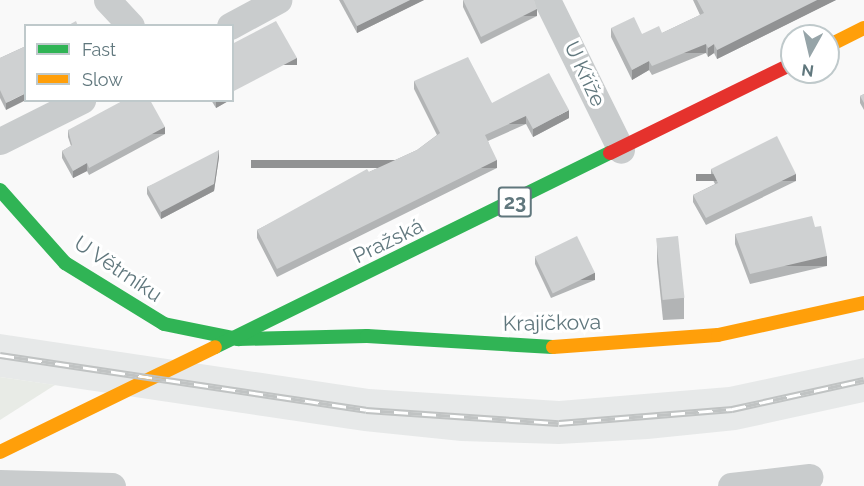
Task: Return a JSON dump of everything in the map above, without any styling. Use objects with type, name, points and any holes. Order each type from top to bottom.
[{"type":"main road","points":[[840,40],[864,28]]},
{"type":"main road","name":"Pražská","points":[[0,452],[238,339],[780,70]]},
{"type":"main road","name":"U Větrníku","points":[[0,190],[65,263],[164,324],[238,339]]},
{"type":"main road","name":"Krajíčkova","points":[[238,339],[367,336],[539,348],[718,334],[864,303]]},
{"type":"street","points":[[107,0],[129,24]]},
{"type":"street","points":[[234,24],[278,0]]},
{"type":"street","name":"U Kříže","points":[[547,0],[621,150]]},
{"type":"street","points":[[0,141],[78,102]]},
{"type":"street","points":[[731,486],[809,477]]},
{"type":"street","points":[[0,483],[112,486]]},
{"type":"shaded area","points":[[0,334],[369,389],[559,401],[729,387],[864,358],[864,402],[736,430],[648,439],[559,444],[461,441],[364,431],[0,377]]},
{"type":"shaded area","points":[[0,377],[55,385],[0,420]]},
{"type":"building","points":[[343,0],[410,0],[357,26]]},
{"type":"building","points":[[463,0],[534,0],[537,9],[481,37]]},
{"type":"building","points":[[697,0],[817,0],[717,50],[714,44],[708,48],[706,44],[652,66],[649,61],[632,70],[611,28],[634,17],[642,34],[659,26],[662,33],[704,13]]},
{"type":"building","points":[[276,21],[297,58],[234,91],[234,43]]},
{"type":"building","points":[[24,47],[24,94],[6,103],[0,90],[0,58]]},
{"type":"building","points":[[468,57],[492,103],[549,73],[569,110],[533,129],[526,116],[485,135],[497,160],[277,269],[257,230],[367,169],[369,172],[417,150],[440,133],[414,81]]},
{"type":"building","points":[[120,102],[151,102],[165,127],[89,168],[87,163],[73,171],[62,151],[72,145],[68,130]]},
{"type":"building","points":[[777,136],[796,174],[706,218],[693,195],[718,183],[711,169]]},
{"type":"building","points":[[219,150],[214,184],[161,212],[147,187]]},
{"type":"building","points":[[812,216],[815,227],[821,226],[827,256],[750,274],[735,234]]},
{"type":"building","points":[[577,236],[595,273],[553,293],[535,257]]},
{"type":"building","points":[[678,236],[684,298],[663,300],[656,238]]},
{"type":"railway","points":[[0,355],[366,410],[559,423],[732,409],[864,380]]},
{"type":"traffic: fast","points":[[215,347],[610,153]]},
{"type":"traffic: fast","points":[[0,190],[65,263],[164,324],[238,339],[367,336],[553,347]]},
{"type":"traffic: slow","points":[[840,40],[864,28]]},
{"type":"traffic: slow","points":[[553,347],[718,335],[864,303]]},
{"type":"traffic: slow","points":[[0,452],[215,347]]},
{"type":"traffic: jam","points":[[610,153],[780,70]]}]
